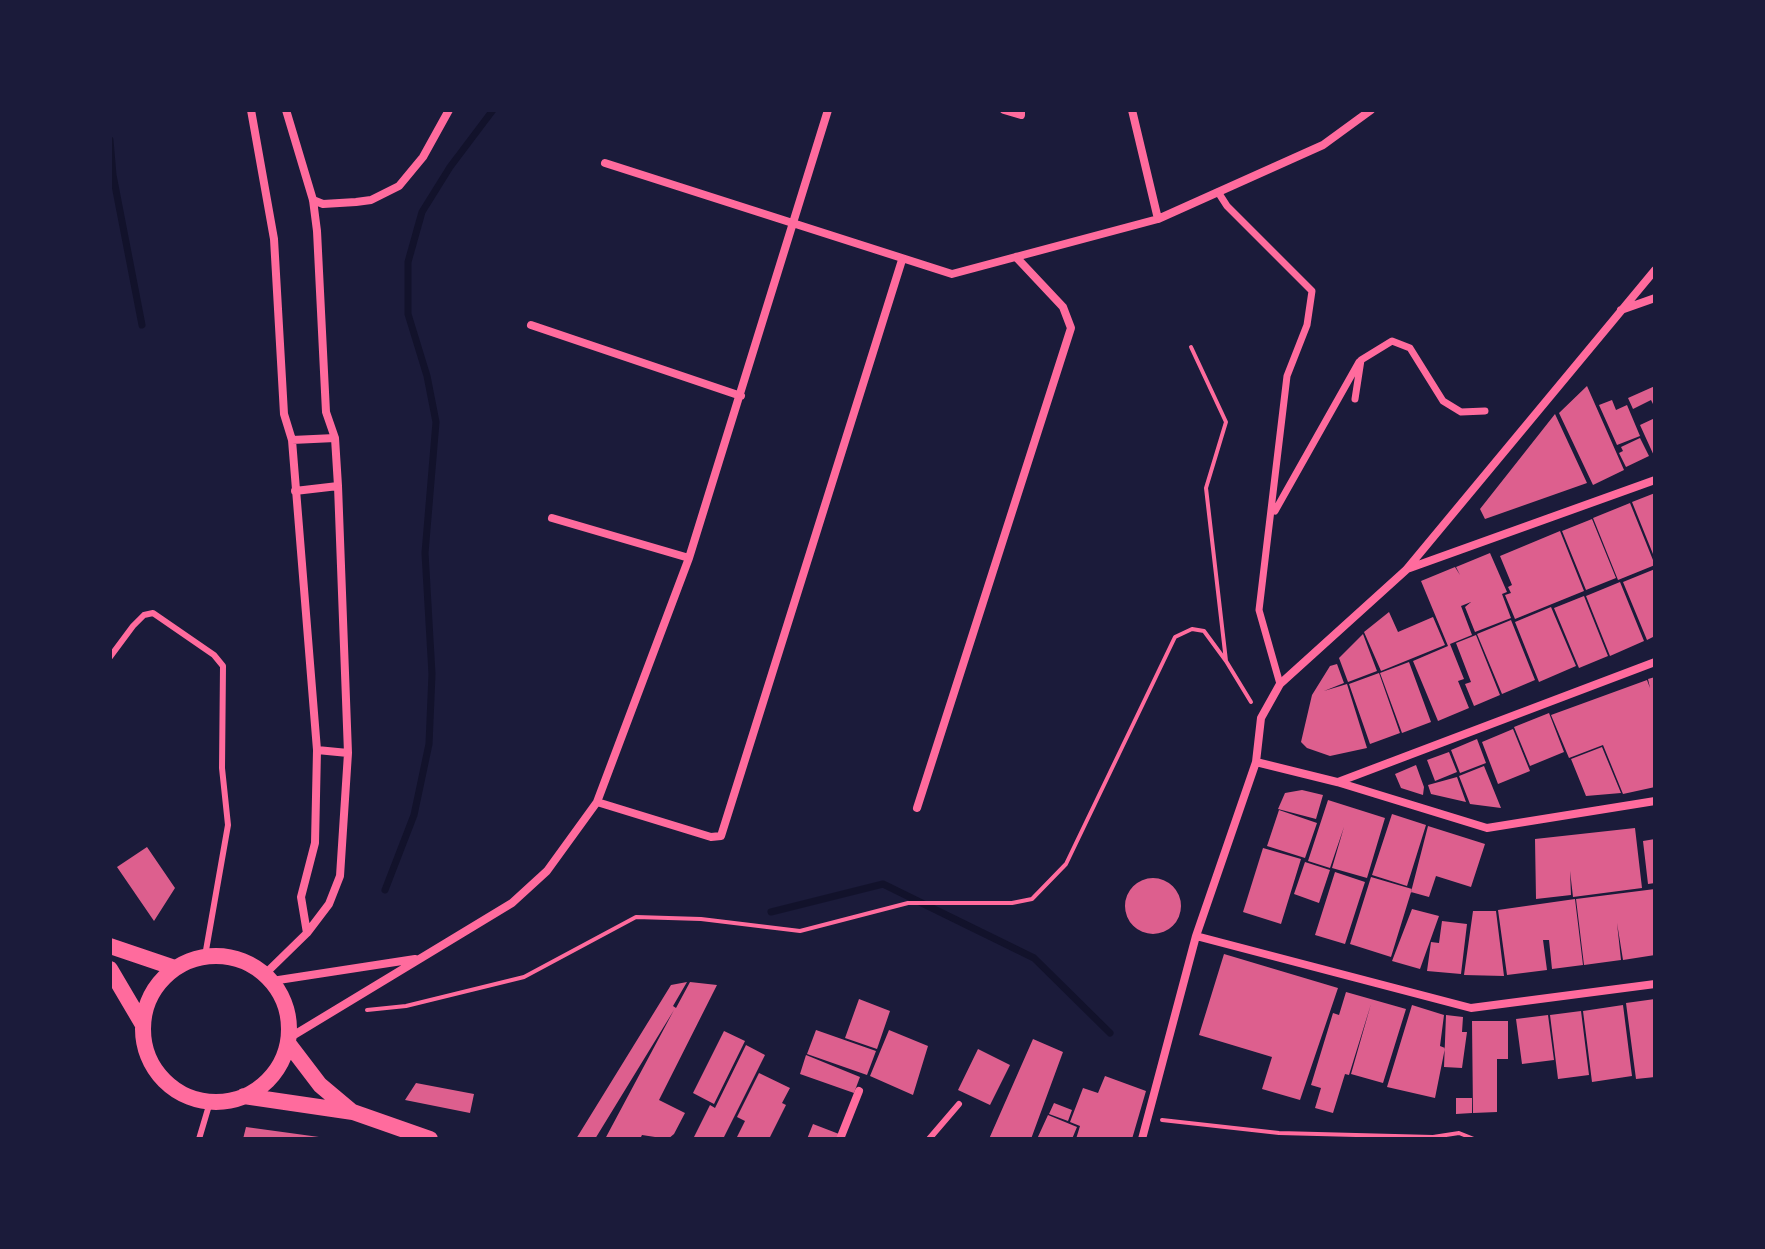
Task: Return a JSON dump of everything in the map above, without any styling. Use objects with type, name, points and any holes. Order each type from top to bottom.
[{"type":"main road","points":[[110,946],[175,968]]},
{"type":"main road","points":[[244,1096],[264,1084],[280,1065],[289,1040],[287,1007],[269,977],[237,958],[205,956],[175,968],[152,993],[143,1025],[145,1046],[153,1066],[168,1084],[187,1096],[210,1102],[244,1096],[353,1112],[430,1139]]},
{"type":"main road","points":[[110,969],[143,1025]]},
{"type":"main road","points":[[289,1040],[320,1085],[353,1112]]},
{"type":"street","points":[[251,110],[274,239],[284,414],[292,440],[317,750],[315,843],[301,897],[307,933]]},
{"type":"street","points":[[269,977],[329,904],[340,876],[348,753],[335,438],[326,412],[313,200],[286,110]]},
{"type":"street","points":[[313,200],[323,204],[371,200],[399,186],[423,157],[449,110]]},
{"type":"street","points":[[289,1040],[512,903],[547,871],[597,802],[689,558],[828,110]]},
{"type":"street","points":[[1004,110],[1021,113]]},
{"type":"street","points":[[1132,110],[1158,219]]},
{"type":"street","points":[[605,163],[952,274],[1158,219],[1323,145],[1371,110]]},
{"type":"street","points":[[1218,192],[1227,206],[1312,291],[1307,325],[1287,376],[1259,610],[1280,684]]},
{"type":"street","points":[[917,808],[1071,328],[1063,307],[1016,257]]},
{"type":"street","points":[[597,802],[711,837],[721,836],[902,260]]},
{"type":"street","points":[[1142,1139],[1196,936],[1256,762],[1261,718],[1280,684],[1406,570],[1655,270]]},
{"type":"street","points":[[1621,310],[1655,298]]},
{"type":"street","points":[[531,325],[741,396]]},
{"type":"street","points":[[1271,519],[1361,360],[1392,341],[1410,348],[1443,401],[1461,412],[1485,411]]},
{"type":"street","points":[[1355,399],[1361,360]]},
{"type":"street","points":[[292,440],[335,438]]},
{"type":"street","points":[[1406,570],[1655,480]]},
{"type":"street","points":[[295,491],[338,486]]},
{"type":"street","points":[[552,518],[689,558]]},
{"type":"street","points":[[1337,782],[1655,662]]},
{"type":"street","points":[[317,750],[348,753]]},
{"type":"street","points":[[1256,762],[1337,782],[1487,828],[1655,801]]},
{"type":"street","points":[[1196,936],[1471,1008],[1655,984]]},
{"type":"street","points":[[269,977],[420,958]]},
{"type":"street","points":[[840,1139],[859,1091]]},
{"type":"lane","points":[[110,657],[133,626],[144,615],[153,613],[214,655],[223,666],[222,768],[228,825],[205,956]]},
{"type":"lane","points":[[199,1139],[210,1102]]},
{"type":"lane","points":[[929,1139],[959,1104]]},
{"type":"path","points":[[1191,347],[1226,422],[1206,488],[1226,661]]},
{"type":"path","points":[[345,1004],[366,1010],[406,1006],[524,977],[636,917],[701,919],[800,931],[908,903],[1012,903],[1032,899],[1066,864],[1175,637],[1192,629],[1204,631],[1261,718]]},
{"type":"path","points":[[1147,1119],[1279,1133],[1433,1137],[1459,1133],[1474,1139]]},
{"type":"building","points":[[1587,386],[1624,470],[1593,485],[1559,413]]},
{"type":"building","points":[[1655,386],[1655,408],[1651,400],[1633,409],[1628,398]]},
{"type":"building","points":[[1612,400],[1616,410],[1627,405],[1640,436],[1617,445],[1599,405]]},
{"type":"building","points":[[1555,414],[1587,483],[1485,519],[1480,509]]},
{"type":"building","points":[[1655,418],[1655,458],[1640,425]]},
{"type":"building","points":[[1640,438],[1649,456],[1626,467],[1619,453],[1623,451],[1621,447]]},
{"type":"building","points":[[1655,493],[1655,559],[1632,502]]},
{"type":"building","points":[[1630,503],[1655,565],[1618,580],[1593,518]]},
{"type":"building","points":[[1592,519],[1616,578],[1586,590],[1562,531]]},
{"type":"building","points":[[1560,531],[1584,591],[1515,619],[1505,595],[1511,593],[1508,587],[1512,585],[1500,556]]},
{"type":"building","points":[[1490,553],[1507,592],[1502,594],[1511,618],[1475,632],[1465,607],[1471,602],[1461,606],[1472,635],[1450,644],[1464,679],[1458,681],[1469,708],[1438,721],[1413,661],[1448,646],[1421,581],[1455,567],[1460,575],[1456,567]]},
{"type":"building","points":[[1655,569],[1655,636],[1647,640],[1623,582]]},
{"type":"building","points":[[1620,582],[1644,641],[1610,656],[1586,596]]},
{"type":"building","points":[[1584,596],[1608,656],[1579,668],[1554,608]]},
{"type":"building","points":[[1551,607],[1576,666],[1539,682],[1515,622]]},
{"type":"building","points":[[1389,612],[1398,632],[1433,617],[1445,645],[1381,671],[1364,632]]},
{"type":"building","points":[[1511,620],[1535,680],[1502,694],[1477,634]]},
{"type":"building","points":[[1363,634],[1377,671],[1348,682],[1339,658]]},
{"type":"building","points":[[1476,635],[1500,695],[1474,706],[1465,684],[1471,682],[1456,643]]},
{"type":"building","points":[[1409,662],[1431,722],[1402,733],[1380,673]]},
{"type":"building","points":[[1337,664],[1344,683],[1324,691],[1347,684],[1367,748],[1330,756],[1307,748],[1301,742],[1312,695],[1330,666]]},
{"type":"building","points":[[1379,673],[1400,733],[1370,744],[1349,684]]},
{"type":"building","points":[[1655,677],[1655,787],[1623,794],[1603,745],[1569,758],[1551,715],[1647,680],[1650,688],[1648,679]]},
{"type":"building","points":[[1549,713],[1564,752],[1530,766],[1514,727]]},
{"type":"building","points":[[1513,729],[1530,771],[1498,784],[1482,742]]},
{"type":"building","points":[[1477,739],[1486,763],[1460,773],[1451,750]]},
{"type":"building","points":[[1602,747],[1621,793],[1586,796],[1571,759]]},
{"type":"building","points":[[1449,752],[1457,772],[1435,781],[1427,760]]},
{"type":"building","points":[[1416,765],[1424,787],[1423,795],[1401,788],[1395,774]]},
{"type":"building","points":[[1484,766],[1501,808],[1470,804],[1459,776]]},
{"type":"building","points":[[1457,777],[1466,802],[1431,794],[1428,785]]},
{"type":"building","points":[[1302,790],[1323,795],[1316,819],[1278,809],[1285,793]]},
{"type":"building","points":[[1328,800],[1385,818],[1367,878],[1332,868],[1344,827],[1330,868],[1308,861]]},
{"type":"building","points":[[1279,810],[1317,823],[1305,858],[1267,846]]},
{"type":"building","points":[[1392,814],[1426,825],[1407,886],[1372,875]]},
{"type":"building","points":[[1428,826],[1485,844],[1471,887],[1436,876],[1429,897],[1411,892]]},
{"type":"building","points":[[1635,828],[1642,888],[1573,897],[1570,871],[1571,895],[1536,899],[1535,839]]},
{"type":"building","points":[[1655,839],[1655,883],[1648,884],[1643,841]]},
{"type":"building","points":[[147,847],[175,888],[154,921],[117,867]]},
{"type":"building","points":[[1263,848],[1301,859],[1281,924],[1243,912]]},
{"type":"building","points":[[1305,862],[1330,870],[1319,903],[1294,894]]},
{"type":"building","points":[[1335,872],[1365,882],[1345,944],[1315,935]]},
{"type":"building","points":[[1371,877],[1412,889],[1391,957],[1350,944]]},
{"type":"building","points":[[1153,878],[1173,886],[1181,906],[1173,926],[1153,934],[1133,926],[1125,906],[1133,886]]},
{"type":"building","points":[[1655,889],[1655,955],[1623,960],[1617,923],[1621,960],[1584,965],[1576,899]]},
{"type":"building","points":[[1575,899],[1583,965],[1552,969],[1549,940],[1543,940],[1547,970],[1507,975],[1498,910]]},
{"type":"building","points":[[1412,909],[1439,916],[1420,969],[1392,961]]},
{"type":"building","points":[[1473,911],[1496,911],[1504,976],[1464,975]]},
{"type":"building","points":[[1442,921],[1467,924],[1461,974],[1427,971],[1431,942],[1439,943]]},
{"type":"building","points":[[1224,954],[1338,988],[1300,1100],[1262,1089],[1272,1057],[1199,1035]]},
{"type":"building","points":[[687,982],[673,1006],[676,1008],[690,982],[717,985],[659,1100],[685,1113],[674,1134],[668,1139],[642,1135],[640,1139],[605,1139],[674,1010],[595,1139],[576,1139],[671,985]]},
{"type":"building","points":[[1346,992],[1406,1009],[1383,1083],[1351,1074],[1371,1004],[1349,1075],[1345,1074],[1333,1113],[1315,1108],[1321,1088],[1311,1085],[1333,1013],[1339,1015]]},
{"type":"building","points":[[859,999],[890,1011],[877,1049],[845,1038]]},
{"type":"building","points":[[1655,999],[1655,1077],[1636,1079],[1626,1003]]},
{"type":"building","points":[[1412,1005],[1444,1015],[1440,1046],[1445,1048],[1435,1098],[1387,1087]]},
{"type":"building","points":[[1623,1005],[1632,1076],[1592,1082],[1583,1011]]},
{"type":"building","points":[[1581,1011],[1589,1075],[1558,1079],[1550,1015]]},
{"type":"building","points":[[1446,1015],[1463,1017],[1462,1032],[1467,1032],[1462,1068],[1444,1067]]},
{"type":"building","points":[[1548,1015],[1554,1060],[1522,1064],[1516,1019]]},
{"type":"building","points":[[1472,1021],[1508,1021],[1508,1059],[1497,1059],[1497,1112],[1473,1113]]},
{"type":"building","points":[[816,1030],[876,1051],[867,1075],[807,1054]]},
{"type":"building","points":[[889,1030],[928,1046],[913,1095],[870,1076]]},
{"type":"building","points":[[724,1031],[745,1041],[714,1104],[693,1093]]},
{"type":"building","points":[[1033,1039],[1063,1052],[1031,1139],[989,1139]]},
{"type":"building","points":[[746,1045],[765,1055],[723,1139],[693,1139],[710,1105],[715,1108]]},
{"type":"building","points":[[978,1049],[1010,1065],[990,1105],[958,1090]]},
{"type":"building","points":[[806,1055],[860,1077],[854,1093],[800,1074]]},
{"type":"building","points":[[759,1073],[790,1088],[782,1103],[786,1105],[769,1139],[736,1139],[745,1121],[737,1117]]},
{"type":"building","points":[[1105,1076],[1146,1091],[1132,1139],[1076,1139],[1080,1126],[1070,1122],[1083,1088],[1098,1093]]},
{"type":"building","points":[[416,1083],[474,1094],[470,1113],[405,1100]]},
{"type":"building","points":[[1456,1098],[1472,1098],[1472,1113],[1456,1114]]},
{"type":"building","points":[[1054,1103],[1072,1110],[1068,1121],[1049,1114]]},
{"type":"building","points":[[1048,1115],[1077,1127],[1072,1139],[1037,1139]]},
{"type":"building","points":[[813,1124],[839,1134],[837,1139],[807,1139]]},
{"type":"building","points":[[246,1127],[319,1137],[319,1139],[243,1139]]},
{"type":"waterway","points":[[385,890],[414,815],[429,744],[432,674],[425,553],[436,422],[427,376],[408,314],[408,262],[422,212],[450,167],[493,110]]},
{"type":"waterway","points":[[110,140],[113,175],[142,325]]},
{"type":"waterway","points":[[771,912],[883,884],[1034,958],[1110,1033]]}]
